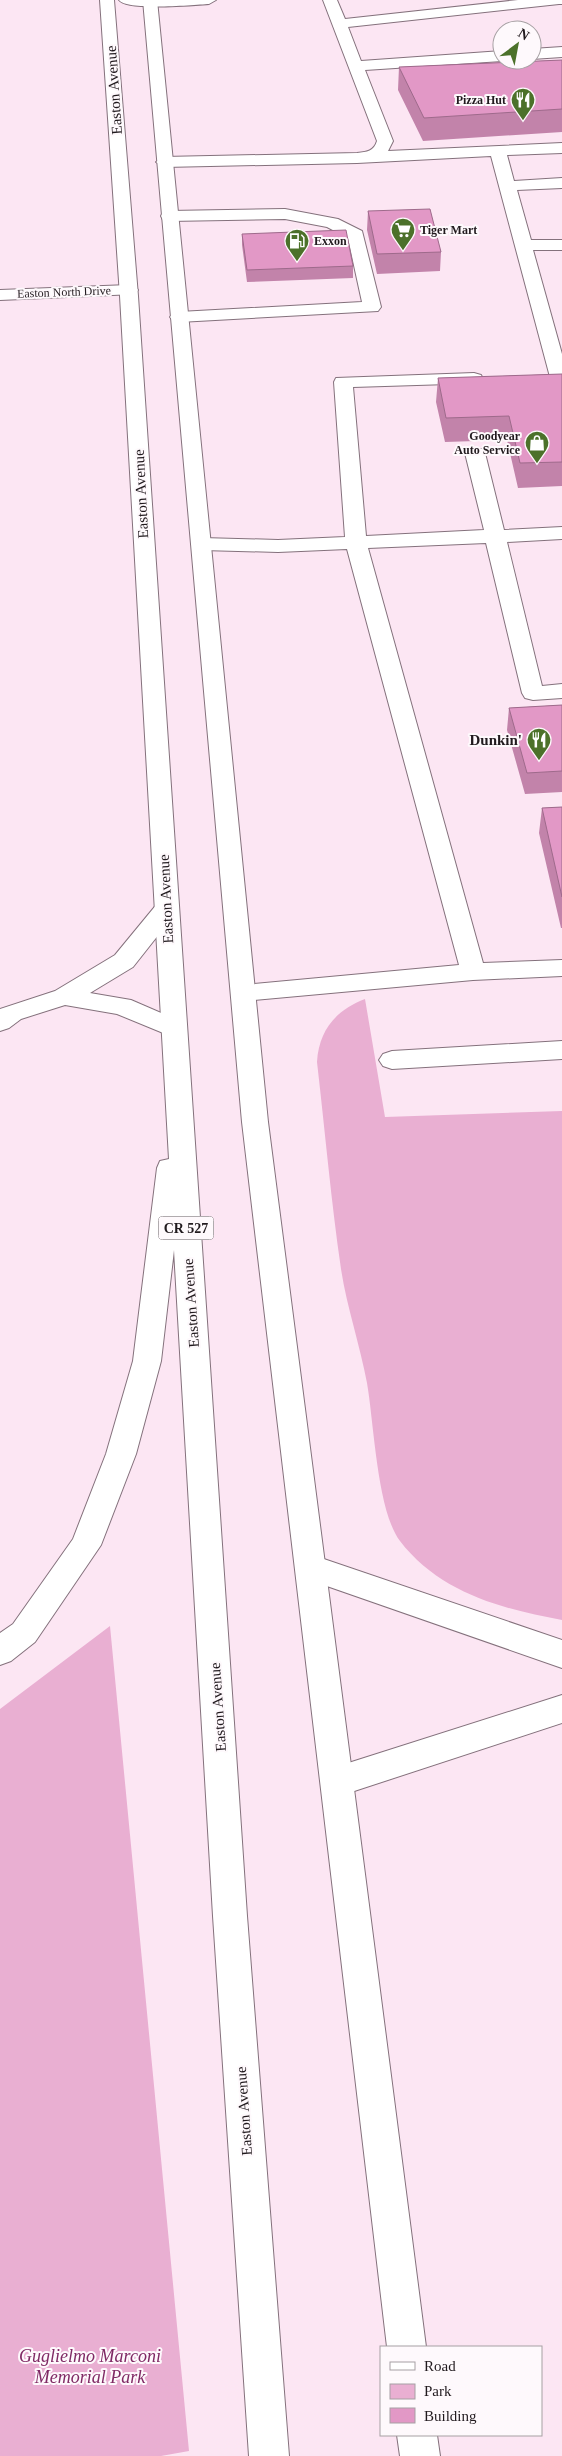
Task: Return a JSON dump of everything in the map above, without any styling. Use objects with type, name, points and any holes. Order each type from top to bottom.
[{"type":"main road","name":"Easton Avenue","points":[[107,0],[129,290],[173,1028],[253,2251],[269,2456]]},
{"type":"main road","points":[[209,0],[142,1],[164,162],[202,544],[244,993],[254,1122],[339,1781],[407,2346]]},
{"type":"main road","points":[[330,0],[385,142],[384,148],[379,153],[369,157]]},
{"type":"main road","points":[[340,24],[559,0]]},
{"type":"main road","points":[[542,53],[562,52]]},
{"type":"main road","points":[[356,66],[492,57]]},
{"type":"main road","points":[[164,162],[369,157],[562,148]]},
{"type":"main road","points":[[498,151],[523,245],[553,377]]},
{"type":"main road","points":[[508,186],[562,183]]},
{"type":"main road","points":[[169,216],[285,214],[332,223],[356,235],[372,307],[179,317]]},
{"type":"main road","points":[[523,245],[562,245]]},
{"type":"main road","name":"Easton North Drive","points":[[0,295],[129,290]]},
{"type":"main road","points":[[473,972],[356,543],[343,382],[490,379]]},
{"type":"main road","points":[[475,453],[533,693],[562,691]]},
{"type":"main road","points":[[202,544],[278,546],[562,533]]},
{"type":"main road","points":[[0,1022],[12,1013],[64,998],[124,961],[166,910]]},
{"type":"main road","points":[[244,993],[473,972],[562,968]]},
{"type":"main road","points":[[64,998],[122,1006],[173,1028]]},
{"type":"main road","points":[[392,1060],[562,1050]]},
{"type":"main road","points":[[0,1651],[24,1633],[86,1544],[121,1454],[147,1360],[178,1099]]},
{"type":"main road","points":[[312,1568],[562,1654]]},
{"type":"main road","points":[[339,1781],[562,1709]]},
{"type":"main road","points":[[417,2436],[420,2456]]},
{"type":"green space","points":[[365,999],[385,1117],[562,1111],[562,1620],[494,1604],[452,1586],[416,1559],[400,1541],[392,1527],[386,1509],[381,1488],[367,1383],[341,1269],[317,1062],[321,1040],[331,1023],[346,1009]]},
{"type":"green space","name":"Guglielmo Marconi Memorial Park","points":[[110,1626],[189,2451],[161,2456],[0,2456],[0,1709]]},
{"type":"building","points":[[562,60],[562,109],[424,118],[399,67],[492,63],[492,70],[542,70],[542,61]]},
{"type":"building","points":[[430,209],[441,252],[377,254],[368,211]]},
{"type":"building","name":"Exxon","points":[[346,230],[353,266],[247,270],[242,234]]},
{"type":"building","points":[[562,374],[562,462],[520,463],[509,416],[446,418],[438,378]]},
{"type":"building","name":"Dunkin'","points":[[562,705],[562,771],[527,773],[509,708]]},
{"type":"building","points":[[562,807],[562,897],[542,808]]},
{"type":"place","name":"Pizza Hut","points":[[523,121]]},
{"type":"place","name":"Tiger Mart","points":[[403,251]]},
{"type":"place","name":"Exxon","points":[[297,262]]},
{"type":"place","name":"Goodyear Auto Service","points":[[537,464]]},
{"type":"place","name":"Dunkin'","points":[[539,761]]}]
